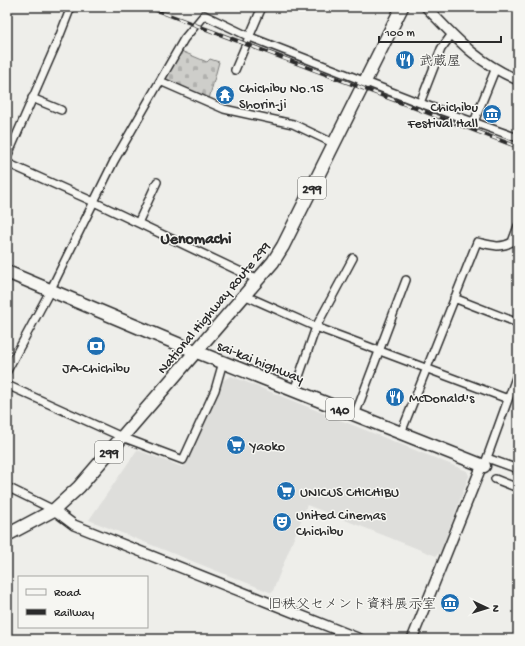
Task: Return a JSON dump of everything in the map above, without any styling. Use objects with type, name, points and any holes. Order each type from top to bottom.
[{"type":"highway","name":"National Highway Route 299","points":[[7,536],[54,510],[79,487],[258,280],[283,246],[402,7]]},
{"type":"highway","name":"sai-kai highway","points":[[7,272],[294,391],[401,433],[484,463]]},
{"type":"street","points":[[7,157],[58,40],[70,7]]},
{"type":"street","points":[[235,70],[262,7]]},
{"type":"street","points":[[426,7],[470,52],[495,70],[518,80]]},
{"type":"street","points":[[7,371],[50,291],[114,161],[184,39],[204,15],[250,37],[364,82],[518,138]]},
{"type":"street","points":[[420,103],[441,49],[452,34]]},
{"type":"street","points":[[474,122],[495,70]]},
{"type":"street","points":[[160,81],[224,109],[293,124],[335,144]]},
{"type":"street","points":[[32,98],[61,110]]},
{"type":"street","points":[[7,163],[94,202],[258,280]]},
{"type":"street","points":[[138,223],[157,182]]},
{"type":"street","points":[[401,433],[428,369],[454,298],[477,242],[496,247],[505,246],[512,242],[516,237],[518,226]]},
{"type":"street","points":[[294,391],[316,327],[353,258]]},
{"type":"street","points":[[355,415],[406,280]]},
{"type":"street","points":[[244,296],[316,327],[508,399]]},
{"type":"street","points":[[454,298],[518,323]]},
{"type":"street","points":[[7,385],[122,437],[182,460],[215,390],[223,362]]},
{"type":"street","points":[[412,639],[484,463],[508,399],[515,392],[518,372]]},
{"type":"street","points":[[484,463],[518,469]]},
{"type":"street","points":[[496,479],[518,488]]},
{"type":"street","points":[[7,487],[54,510],[74,526],[360,639]]},
{"type":"shaded area","name":"UNICUS CHICHIBU","points":[[231,376],[467,471],[469,476],[441,551],[436,556],[307,505],[272,593],[89,520],[137,450],[182,467],[222,381]]},
{"type":"green space","points":[[181,51],[207,62],[210,59],[219,62],[209,99],[165,80]]},
{"type":"railway","points":[[148,7],[518,147]]},
{"type":"place","name":"武蔵屋","points":[[405,60]]},
{"type":"place","name":"Chichibu No.15 Shorin-ji","points":[[225,95]]},
{"type":"place","name":"Chichibu Festival Hall","points":[[492,114]]},
{"type":"place","name":"JA-Chichibu","points":[[96,346]]},
{"type":"place","name":"McDonald's","points":[[395,397]]},
{"type":"place","name":"Yaoko","points":[[236,445]]},
{"type":"place","name":"UNICUS CHICHIBU","points":[[286,491]]},
{"type":"place","name":"United Cinemas Chichibu","points":[[282,522]]},
{"type":"place","name":"旧秩父セメント資料展示室","points":[[450,603]]},
{"type":"district","name":"Uenomachi","points":[[196,237]]}]
